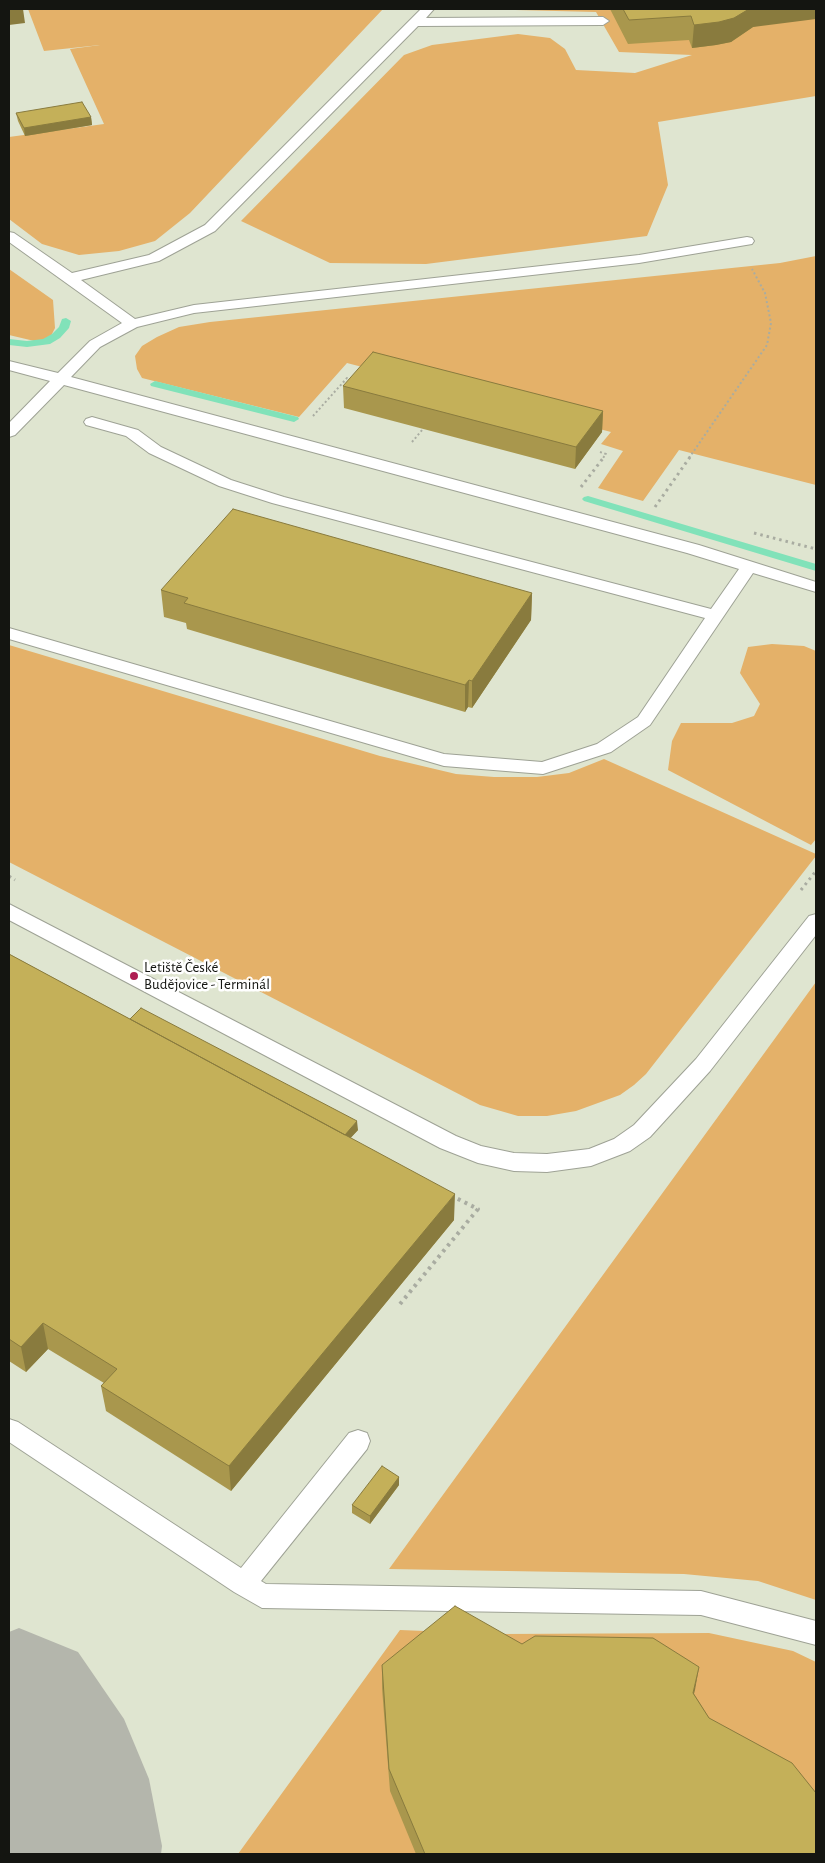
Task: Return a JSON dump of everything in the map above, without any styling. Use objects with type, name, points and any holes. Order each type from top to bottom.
[{"type":"lane","points":[[70,278],[154,258],[210,228],[428,9]]},
{"type":"lane","points":[[416,22],[603,20]]},
{"type":"lane","points":[[9,236],[132,324]]},
{"type":"lane","points":[[9,432],[94,344],[132,324],[194,310],[639,259],[746,241]]},
{"type":"lane","points":[[9,365],[562,514],[749,566],[816,587]]},
{"type":"lane","points":[[92,422],[132,433],[155,450],[225,483],[278,500],[715,615]]},
{"type":"lane","points":[[9,633],[444,760],[542,768],[604,748],[644,721],[749,566]]},
{"type":"lane","points":[[9,911],[448,1142],[478,1154],[514,1162],[547,1163],[591,1157],[622,1144],[642,1131],[703,1065],[816,922]]},
{"type":"lane","points":[[9,1429],[262,1596],[701,1603],[816,1633]]},
{"type":"lane","points":[[243,1584],[358,1441]]},
{"type":"path","points":[[655,507],[767,346],[771,323],[765,293],[753,271],[731,245]]},
{"type":"path","points":[[292,441],[347,378],[358,381]]},
{"type":"path","points":[[562,514],[606,454],[600,452]]},
{"type":"path","points":[[674,480],[681,481]]},
{"type":"path","points":[[798,894],[816,871]]},
{"type":"path","points":[[9,876],[18,881]]},
{"type":"path","points":[[400,1304],[478,1209],[452,1196]]},
{"type":"shaded area","points":[[9,9],[816,9],[816,1854],[9,1854]]},
{"type":"shaded area","points":[[28,9],[383,9],[190,213],[155,241],[119,251],[79,255],[42,244],[9,219],[9,137],[104,124],[70,49],[100,45],[44,51]]},
{"type":"shaded area","points":[[475,9],[816,9],[816,96],[658,122],[668,185],[647,236],[426,264],[330,263],[241,221],[404,55],[432,45],[518,34],[550,38],[565,49],[576,70],[635,73],[692,55],[619,52],[596,12]]},
{"type":"shaded area","points":[[816,256],[816,485],[679,450],[643,501],[598,488],[623,451],[601,444],[611,432],[347,363],[299,417],[142,378],[137,369],[135,356],[142,346],[179,327],[210,322],[780,263]]},
{"type":"shaded area","points":[[9,269],[53,300],[55,328],[47,344],[9,335]]},
{"type":"shaded area","points":[[772,644],[804,646],[816,651],[816,839],[811,845],[668,770],[672,741],[681,723],[732,723],[754,716],[760,704],[740,673],[748,647]]},
{"type":"shaded area","points":[[9,645],[380,756],[456,774],[494,777],[537,777],[569,773],[604,759],[816,854],[816,856],[646,1074],[634,1085],[620,1095],[576,1111],[547,1116],[518,1116],[480,1105],[9,862]]},
{"type":"shaded area","points":[[816,982],[816,1600],[758,1581],[684,1574],[389,1569]]},
{"type":"shaded area","points":[[400,1630],[500,1634],[709,1633],[793,1651],[816,1662],[816,1830],[810,1854],[238,1854]]},
{"type":"building","points":[[623,9],[749,9],[734,18],[694,25],[691,16],[629,20]]},
{"type":"building","points":[[82,102],[91,117],[24,128],[16,113]]},
{"type":"building","points":[[373,352],[603,411],[576,447],[343,386]]},
{"type":"building","points":[[233,509],[532,593],[472,681],[469,680],[465,685],[184,603],[188,598],[161,590]]},
{"type":"building","points":[[9,954],[455,1194],[229,1466],[101,1386],[117,1369],[43,1323],[21,1347],[9,1339]]},
{"type":"building","points":[[141,1008],[357,1121],[345,1135],[130,1019]]},
{"type":"building","points":[[382,1466],[399,1477],[370,1516],[352,1505]]},
{"type":"building","points":[[455,1606],[522,1644],[535,1636],[653,1638],[699,1667],[693,1693],[709,1718],[792,1763],[816,1793],[816,1854],[425,1854],[389,1769],[382,1665]]},
{"type":"waterway","points":[[9,342],[27,344],[46,342],[64,328],[66,321]]},
{"type":"waterway","points":[[155,384],[294,419]]},
{"type":"waterway","points":[[588,499],[816,568]]},
{"type":"taxiway","points":[[9,1713],[19,1709],[63,1779],[74,1846],[73,1854]]},
{"type":"place","name":"Letiště České Budějovice - Terminál","points":[[134,976]]}]
